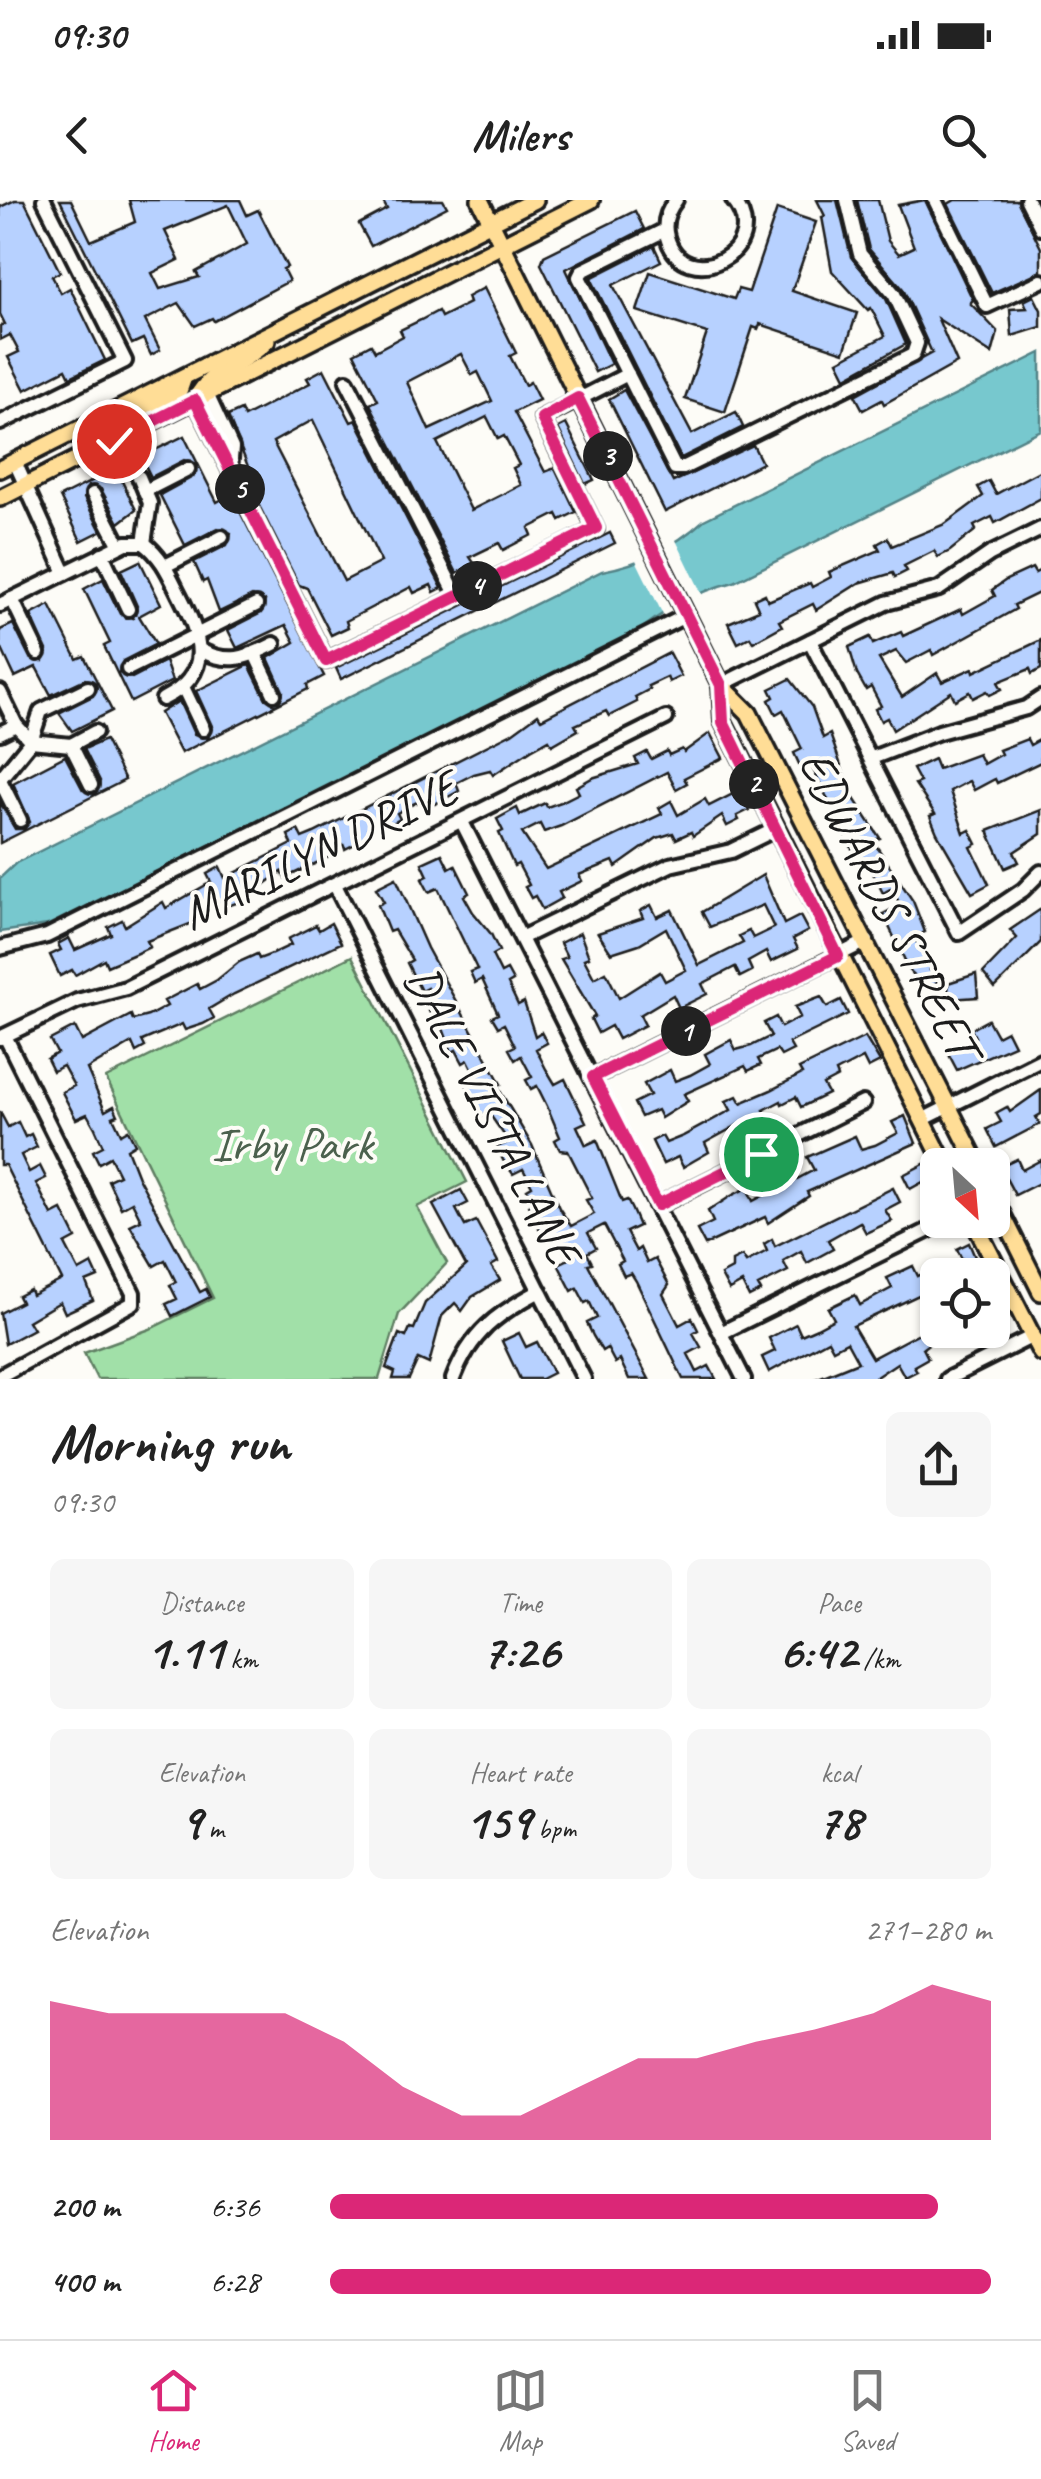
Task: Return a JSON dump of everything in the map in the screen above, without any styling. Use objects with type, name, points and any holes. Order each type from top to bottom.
[{"type":"main road","name":"EDWARDS STREET","points":[[480,200],[721,685],[749,713],[970,1148]]},
{"type":"main road","points":[[7,466],[536,200]]},
{"type":"main road","points":[[0,498],[592,200]]},
{"type":"main road","points":[[201,397],[207,378],[251,356],[276,331]]},
{"type":"main road","points":[[114,441],[125,421],[178,394],[184,377]]},
{"type":"main road","name":"EDWARDS STREET","points":[[721,685],[723,722],[937,1148]]},
{"type":"main road","points":[[1010,1230],[1041,1292]]},
{"type":"main road","points":[[983,1238],[1041,1353]]},
{"type":"street","points":[[0,423],[126,360],[44,200]]},
{"type":"street","points":[[676,200],[667,214],[665,230],[676,254],[686,262],[712,266],[724,262],[741,242],[744,229],[733,200]]},
{"type":"street","points":[[665,230],[582,270],[579,276],[674,468],[682,468],[913,355],[917,344],[905,314],[894,294],[860,254],[848,200]]},
{"type":"street","points":[[935,200],[987,306],[1041,280]]},
{"type":"street","points":[[1027,200],[1041,228]]},
{"type":"street","points":[[201,397],[230,469],[326,661],[596,528],[542,418],[628,374]]},
{"type":"street","points":[[346,381],[456,596]]},
{"type":"street","points":[[7,466],[25,485],[66,572]]},
{"type":"street","points":[[144,491],[188,469]]},
{"type":"street","points":[[138,477],[150,503],[144,542],[165,566],[198,634],[200,650],[194,675],[184,689],[163,700]]},
{"type":"street","points":[[93,494],[120,546]]},
{"type":"street","points":[[721,685],[886,603],[939,590],[990,554],[1041,529]]},
{"type":"street","points":[[165,566],[222,537]]},
{"type":"street","points":[[38,653],[6,602],[120,546],[144,542]]},
{"type":"street","points":[[102,554],[128,608]]},
{"type":"street","points":[[128,669],[256,605]]},
{"type":"street","points":[[0,948],[46,936],[685,613]]},
{"type":"street","points":[[810,641],[958,933],[1022,890],[1041,872]]},
{"type":"street","points":[[200,650],[220,661],[255,654],[274,644]]},
{"type":"street","points":[[255,654],[274,694]]},
{"type":"street","points":[[20,820],[0,779],[31,741],[40,712],[88,688]]},
{"type":"street","points":[[184,689],[203,729]]},
{"type":"street","points":[[0,692],[16,725],[31,741],[70,744],[95,732]]},
{"type":"street","points":[[872,758],[939,732],[1026,708],[1041,698]]},
{"type":"street","name":"MARILYN DRIVE","points":[[2,1037],[77,1001],[126,988],[666,718]]},
{"type":"street","points":[[0,733],[16,725]]},
{"type":"street","points":[[70,744],[91,785]]},
{"type":"street","points":[[462,822],[744,1379]]},
{"type":"street","points":[[523,937],[670,865],[731,851],[776,829]]},
{"type":"street","name":"DALE VISTA LANE","points":[[335,884],[584,1379]]},
{"type":"street","points":[[593,1077],[867,941]]},
{"type":"street","points":[[2,1037],[133,1292],[128,1309],[10,1375]]},
{"type":"street","points":[[922,1120],[1041,1060]]},
{"type":"street","points":[[658,1205],[863,1103]]},
{"type":"street","points":[[721,1333],[920,1234]]},
{"type":"street","points":[[453,1379],[463,1351],[494,1315],[540,1291]]},
{"type":"street","points":[[946,1379],[1033,1336]]},
{"type":"green space","name":"Irby Park","points":[[352,956],[467,1182],[417,1207],[447,1263],[399,1314],[379,1379],[97,1379],[84,1353],[150,1329],[213,1298],[106,1078]]},
{"type":"water","points":[[1041,353],[1041,430],[734,582],[681,602],[634,635],[48,925],[0,932],[0,878],[16,863],[602,571],[657,553],[704,520]]},
{"type":"pier","points":[[675,538],[703,596],[664,617],[635,558]]},
{"type":"building","points":[[24,200],[60,272],[52,276],[61,293],[70,288],[105,360],[70,377],[66,369],[25,390],[8,357],[19,352],[10,335],[0,340],[0,326],[5,324],[0,314],[0,207]]},
{"type":"building","points":[[60,200],[71,200],[91,241],[135,222],[129,200],[240,200],[247,215],[258,210],[287,267],[283,269],[289,281],[214,321],[212,318],[195,326],[179,303],[145,320],[160,350],[151,355],[143,339],[132,344]],"holes":[[[228,205],[247,244],[196,272],[199,277],[160,289],[152,273],[179,260],[165,231]]]},
{"type":"building","points":[[382,200],[443,200],[447,207],[371,246],[359,224],[387,209]]},
{"type":"building","points":[[817,200],[837,200],[851,257],[886,299],[906,344],[846,377],[838,361],[885,336],[871,308],[868,310],[832,271],[822,217],[825,216]]},
{"type":"building","points":[[857,200],[878,200],[888,241],[899,254],[914,247],[898,205],[925,200],[973,300],[970,303],[998,332],[992,354],[938,319],[957,363],[884,404],[882,400],[863,410],[855,395],[932,353],[903,289],[869,249]]},
{"type":"building","points":[[955,200],[1017,200],[1041,248],[1041,271],[992,293],[948,204]]},
{"type":"building","points":[[777,209],[816,222],[792,291],[857,313],[844,352],[760,324],[758,329],[753,327],[725,412],[685,399],[707,333],[637,311],[650,272],[734,299],[738,289],[749,292]]},
{"type":"building","points":[[635,211],[644,229],[566,269],[611,364],[595,372],[541,264],[544,256]]},
{"type":"building","points":[[654,246],[661,261],[613,285],[692,434],[736,412],[743,427],[681,458],[591,278]]},
{"type":"building","points":[[484,288],[516,353],[510,356],[525,385],[530,382],[539,400],[514,412],[545,472],[555,468],[576,512],[560,520],[557,514],[529,528],[532,535],[503,550],[499,543],[470,557],[474,563],[457,573],[370,404],[378,400],[354,353],[371,344],[375,351],[403,336],[400,330],[438,311],[441,317],[469,303],[467,297]],"holes":[[[461,354],[472,375],[478,372],[492,401],[429,430],[407,382]],[[487,417],[498,439],[504,436],[519,465],[513,468],[521,485],[471,510],[437,442]]]},
{"type":"building","points":[[1034,296],[1041,310],[1041,327],[1012,336],[1010,309],[1027,308],[1024,301]]},
{"type":"building","points":[[324,369],[351,422],[356,420],[442,588],[434,592],[431,585],[414,593],[411,587],[346,621],[348,627],[331,635],[307,588],[299,585],[242,472],[249,469],[228,416],[241,410],[244,417],[310,383],[307,378]],"holes":[[[313,420],[381,562],[344,581],[273,442]]]},
{"type":"building","points":[[624,390],[673,482],[753,445],[762,463],[665,512],[609,399]]},
{"type":"building","points":[[566,424],[594,480],[585,484],[558,428]]},
{"type":"building","points":[[184,436],[217,502],[231,494],[324,676],[307,685],[308,689],[181,753],[160,713],[179,701],[194,734],[208,738],[212,726],[196,691],[249,665],[266,699],[279,702],[283,691],[268,658],[295,642],[286,625],[237,648],[228,630],[261,613],[265,601],[252,596],[219,612],[207,580],[203,582],[194,562],[227,545],[231,533],[218,528],[185,545],[160,495],[193,477],[197,465],[184,460],[151,477],[141,457]]},
{"type":"building","points":[[116,469],[136,510],[119,523],[101,489],[88,486],[84,498],[101,531],[81,541],[60,497]]},
{"type":"building","points":[[1041,470],[1041,498],[995,523],[992,517],[974,526],[976,530],[950,551],[938,557],[934,551],[904,566],[907,571],[895,577],[893,573],[859,583],[816,610],[813,604],[779,621],[782,626],[753,642],[750,637],[738,643],[728,623],[759,610],[754,599],[765,594],[768,601],[810,583],[812,587],[831,577],[829,572],[880,550],[877,544],[888,538],[892,546],[945,524],[983,496],[978,487],[989,481],[996,494]]},
{"type":"building","points":[[610,533],[615,543],[341,679],[336,668]]},
{"type":"building","points":[[140,561],[161,604],[139,616],[156,644],[123,661],[119,673],[132,678],[165,661],[172,681],[131,702],[104,646],[110,643],[84,589],[103,579],[120,614],[133,618],[137,606],[121,570]]},
{"type":"building","points":[[1032,568],[1035,573],[1041,570],[1041,592],[1014,605],[1016,609],[933,655],[931,650],[906,663],[896,651],[879,659],[902,697],[937,673],[942,682],[973,668],[974,672],[1041,640],[1041,669],[1032,674],[1030,669],[998,682],[1002,689],[990,695],[987,691],[973,698],[970,692],[955,700],[951,692],[893,730],[887,718],[881,721],[875,709],[881,706],[871,687],[866,690],[857,674],[849,647],[870,637],[873,644],[901,632],[903,636],[961,609],[963,614],[995,596],[992,590],[1006,580]]},
{"type":"building","points":[[50,605],[77,659],[84,656],[112,711],[72,731],[59,713],[93,696],[96,683],[85,679],[51,695],[36,667],[15,677],[0,645],[0,630],[13,624],[30,658],[43,661],[47,650],[31,615]]},
{"type":"building","points":[[669,653],[681,676],[669,682],[667,677],[648,686],[650,689],[635,697],[637,702],[609,716],[606,711],[575,725],[578,730],[552,745],[549,740],[493,775],[490,770],[456,783],[459,791],[433,805],[431,799],[415,803],[397,813],[400,819],[389,825],[386,820],[368,829],[371,834],[355,844],[345,849],[343,844],[324,854],[327,858],[285,878],[282,872],[242,901],[225,907],[222,902],[193,918],[195,922],[147,941],[150,947],[107,966],[104,959],[75,975],[72,970],[60,976],[50,955],[61,950],[58,944],[69,938],[75,950],[111,934],[108,927],[122,920],[125,926],[163,902],[166,908],[211,882],[207,874],[220,867],[225,878],[292,844],[288,835],[298,830],[302,838],[314,833],[512,733],[538,714],[541,719]]},
{"type":"building","points":[[790,679],[812,707],[823,738],[830,734],[851,794],[880,838],[873,841],[913,901],[925,932],[913,938],[936,964],[930,970],[940,978],[930,990],[911,973],[883,914],[900,905],[892,888],[883,893],[867,862],[860,865],[809,761],[800,766],[794,753],[802,749],[783,710],[776,714],[769,700],[774,697],[770,689]]},
{"type":"building","points":[[710,733],[723,758],[684,778],[687,783],[676,789],[667,772],[561,826],[544,832],[540,824],[522,833],[546,869],[662,814],[659,808],[671,801],[678,815],[705,799],[709,806],[739,791],[749,810],[737,816],[739,820],[727,826],[722,816],[693,836],[691,832],[676,839],[673,833],[657,838],[616,867],[613,861],[579,875],[582,881],[559,892],[562,898],[542,909],[535,896],[531,898],[525,887],[529,885],[518,864],[514,866],[499,833],[503,831],[497,819],[517,808],[520,815],[545,803],[547,807],[561,802],[579,793],[576,787],[592,778],[638,764],[635,758],[647,752],[651,759],[667,751],[669,755],[682,749],[684,752]]},
{"type":"building","points":[[1027,739],[1030,745],[1041,739],[1041,762],[997,783],[995,779],[974,790],[969,781],[950,791],[964,833],[970,830],[977,844],[971,847],[989,884],[972,893],[937,833],[930,816],[935,814],[915,784],[920,782],[913,769],[934,759],[938,769],[978,754],[983,764],[1001,754],[999,750]]},
{"type":"building","points":[[105,740],[125,780],[0,843],[0,802],[15,829],[24,829],[30,822],[13,783],[65,756],[83,790],[95,794],[100,781],[84,749]]},
{"type":"building","points":[[1041,810],[1041,834],[1014,852],[1019,862],[1005,868],[988,831]]},
{"type":"building","points":[[442,854],[449,868],[455,865],[469,893],[464,896],[491,934],[499,951],[492,955],[501,973],[507,970],[513,981],[508,984],[518,1005],[524,1002],[535,1036],[541,1032],[547,1043],[536,1049],[546,1069],[555,1084],[565,1079],[586,1122],[577,1126],[586,1145],[597,1140],[622,1202],[627,1200],[632,1210],[639,1226],[626,1232],[636,1251],[640,1248],[647,1263],[655,1259],[669,1285],[663,1294],[679,1325],[692,1318],[698,1330],[693,1333],[701,1347],[688,1354],[697,1372],[709,1366],[716,1379],[683,1379],[636,1281],[631,1273],[624,1276],[618,1264],[623,1261],[604,1225],[588,1233],[596,1248],[587,1253],[592,1263],[588,1264],[649,1379],[629,1379],[620,1360],[615,1363],[607,1348],[602,1351],[593,1336],[587,1323],[597,1318],[589,1301],[585,1303],[577,1288],[572,1291],[558,1264],[569,1259],[551,1229],[542,1234],[528,1205],[534,1202],[527,1189],[532,1186],[523,1169],[513,1174],[503,1160],[497,1147],[509,1142],[488,1112],[481,1116],[467,1086],[478,1080],[468,1060],[463,1063],[456,1050],[452,1052],[439,1018],[434,1021],[429,1011],[436,1007],[427,988],[421,991],[407,963],[412,960],[394,930],[389,932],[378,905],[384,902],[376,888],[396,878],[427,948],[501,1084],[497,1086],[532,1145],[559,1208],[571,1226],[594,1214],[586,1200],[592,1198],[568,1151],[560,1150],[555,1140],[560,1137],[537,1086],[531,1089],[526,1080],[532,1077],[521,1056],[515,1060],[509,1049],[515,1046],[504,1024],[498,1027],[492,1017],[498,1014],[482,979],[475,983],[470,972],[477,969],[438,888],[429,892],[422,879],[428,876],[422,863]]},
{"type":"building","points":[[763,875],[784,924],[800,916],[808,931],[793,939],[798,949],[771,962],[766,952],[748,962],[752,971],[740,977],[735,967],[702,984],[707,994],[679,1008],[673,995],[640,1015],[645,1025],[618,1039],[611,1026],[598,1033],[591,1019],[595,1016],[561,959],[567,957],[560,943],[580,933],[589,957],[584,959],[594,978],[606,972],[619,998],[660,972],[665,981],[686,970],[666,928],[639,944],[611,953],[598,933],[643,918],[640,911],[651,905],[657,917],[672,910],[699,965],[743,943],[739,936],[749,931],[753,938],[774,928],[763,905],[710,927],[702,912]]},
{"type":"building","points":[[1041,909],[1041,942],[995,988],[983,973],[1017,938],[1010,930]]},
{"type":"building","points":[[331,923],[341,943],[234,994],[209,1009],[214,1018],[203,1024],[185,1030],[182,1024],[142,1041],[145,1047],[136,1052],[132,1043],[87,1069],[105,1111],[114,1106],[118,1115],[113,1117],[121,1134],[128,1130],[135,1144],[127,1149],[138,1177],[200,1292],[206,1289],[210,1297],[172,1316],[166,1304],[177,1299],[170,1285],[176,1282],[165,1260],[154,1266],[130,1225],[141,1220],[132,1202],[121,1208],[108,1180],[119,1175],[110,1157],[99,1163],[93,1151],[103,1146],[95,1128],[87,1114],[76,1119],[62,1092],[74,1086],[63,1066],[53,1071],[47,1059],[57,1053],[50,1040],[75,1027],[82,1041],[131,1015],[133,1020],[148,1016],[167,1006],[164,1001],[197,984],[200,989],[239,962],[257,954],[259,959],[272,954],[291,945],[288,939],[316,925],[319,930]]},
{"type":"building","points":[[976,974],[978,997],[949,999],[948,983]]},
{"type":"building","points":[[821,997],[827,1007],[841,1000],[848,1014],[789,1043],[793,1050],[781,1056],[777,1050],[758,1059],[761,1065],[748,1071],[745,1066],[684,1094],[688,1101],[661,1118],[657,1110],[641,1117],[634,1103],[650,1095],[644,1084],[670,1070],[675,1081],[690,1075],[710,1064],[705,1054],[731,1040],[736,1050],[751,1046],[771,1036],[764,1023],[776,1017],[781,1027],[800,1017],[795,1007]]},
{"type":"building","points":[[988,1020],[997,1036],[1007,1031],[1014,1045],[957,1070],[947,1051],[975,1037],[971,1029]]},
{"type":"building","points":[[865,1037],[880,1062],[868,1068],[863,1058],[836,1072],[838,1077],[823,1085],[828,1094],[801,1107],[796,1097],[764,1110],[771,1123],[744,1135],[738,1125],[705,1143],[709,1152],[683,1167],[678,1157],[663,1164],[652,1141],[662,1136],[666,1143],[683,1136],[731,1110],[726,1101],[737,1096],[741,1103],[771,1090],[802,1074],[799,1069]]},
{"type":"building","points":[[1041,1090],[1041,1114],[1036,1117],[1040,1124],[996,1147],[987,1129],[1001,1122],[996,1113],[1007,1107],[1010,1112]]},
{"type":"building","points":[[0,1112],[8,1127],[18,1122],[25,1137],[31,1134],[37,1147],[21,1155],[29,1172],[40,1166],[46,1178],[36,1183],[52,1215],[62,1210],[76,1238],[65,1244],[79,1271],[92,1264],[98,1277],[86,1282],[93,1300],[65,1313],[60,1302],[28,1321],[33,1329],[5,1344],[0,1313],[21,1302],[18,1296],[30,1290],[32,1295],[62,1280],[5,1165],[0,1165]]},
{"type":"building","points":[[905,1116],[916,1143],[807,1192],[809,1196],[768,1223],[765,1217],[705,1245],[697,1230],[713,1222],[708,1211],[731,1196],[747,1188],[753,1201],[770,1192],[766,1183],[780,1174],[792,1168],[797,1179],[814,1170],[807,1157],[855,1136],[861,1149],[875,1145],[898,1133],[892,1122]]},
{"type":"building","points":[[1017,1159],[1022,1170],[1041,1160],[1041,1182],[1015,1195],[1010,1186],[1010,1162]]},
{"type":"building","points":[[920,1166],[920,1184],[910,1189],[903,1175]]},
{"type":"building","points":[[893,1188],[900,1202],[885,1210],[892,1221],[866,1233],[860,1222],[828,1240],[833,1249],[807,1263],[801,1251],[783,1261],[788,1271],[758,1286],[761,1291],[749,1297],[742,1283],[729,1290],[721,1275],[732,1269],[732,1261],[742,1256],[746,1262],[767,1251],[764,1244],[772,1239],[775,1246]]},
{"type":"building","points":[[461,1190],[468,1203],[456,1209],[465,1226],[476,1221],[498,1262],[491,1266],[500,1280],[472,1297],[462,1311],[455,1303],[442,1316],[429,1364],[418,1359],[409,1379],[393,1379],[395,1372],[386,1368],[399,1334],[406,1337],[410,1328],[414,1329],[425,1303],[466,1266],[433,1205]]},
{"type":"building","points":[[969,1243],[975,1258],[962,1258],[957,1249]]},
{"type":"building","points":[[913,1266],[920,1275],[920,1294],[853,1326],[872,1358],[920,1333],[920,1348],[928,1358],[914,1366],[917,1371],[905,1377],[897,1363],[873,1379],[816,1379],[858,1362],[847,1342],[833,1349],[828,1340],[769,1372],[762,1357],[775,1351],[769,1338],[796,1324],[801,1335],[817,1328],[834,1319],[828,1308],[855,1295],[860,1305],[892,1288],[887,1278]]},
{"type":"building","points":[[519,1333],[526,1347],[537,1342],[553,1373],[541,1379],[520,1379],[502,1341]]},
{"type":"route","points":[[114,441],[195,400],[326,661],[596,528],[542,418],[578,398],[721,685],[723,722],[838,956],[593,1077],[658,1205],[761,1154]]}]
